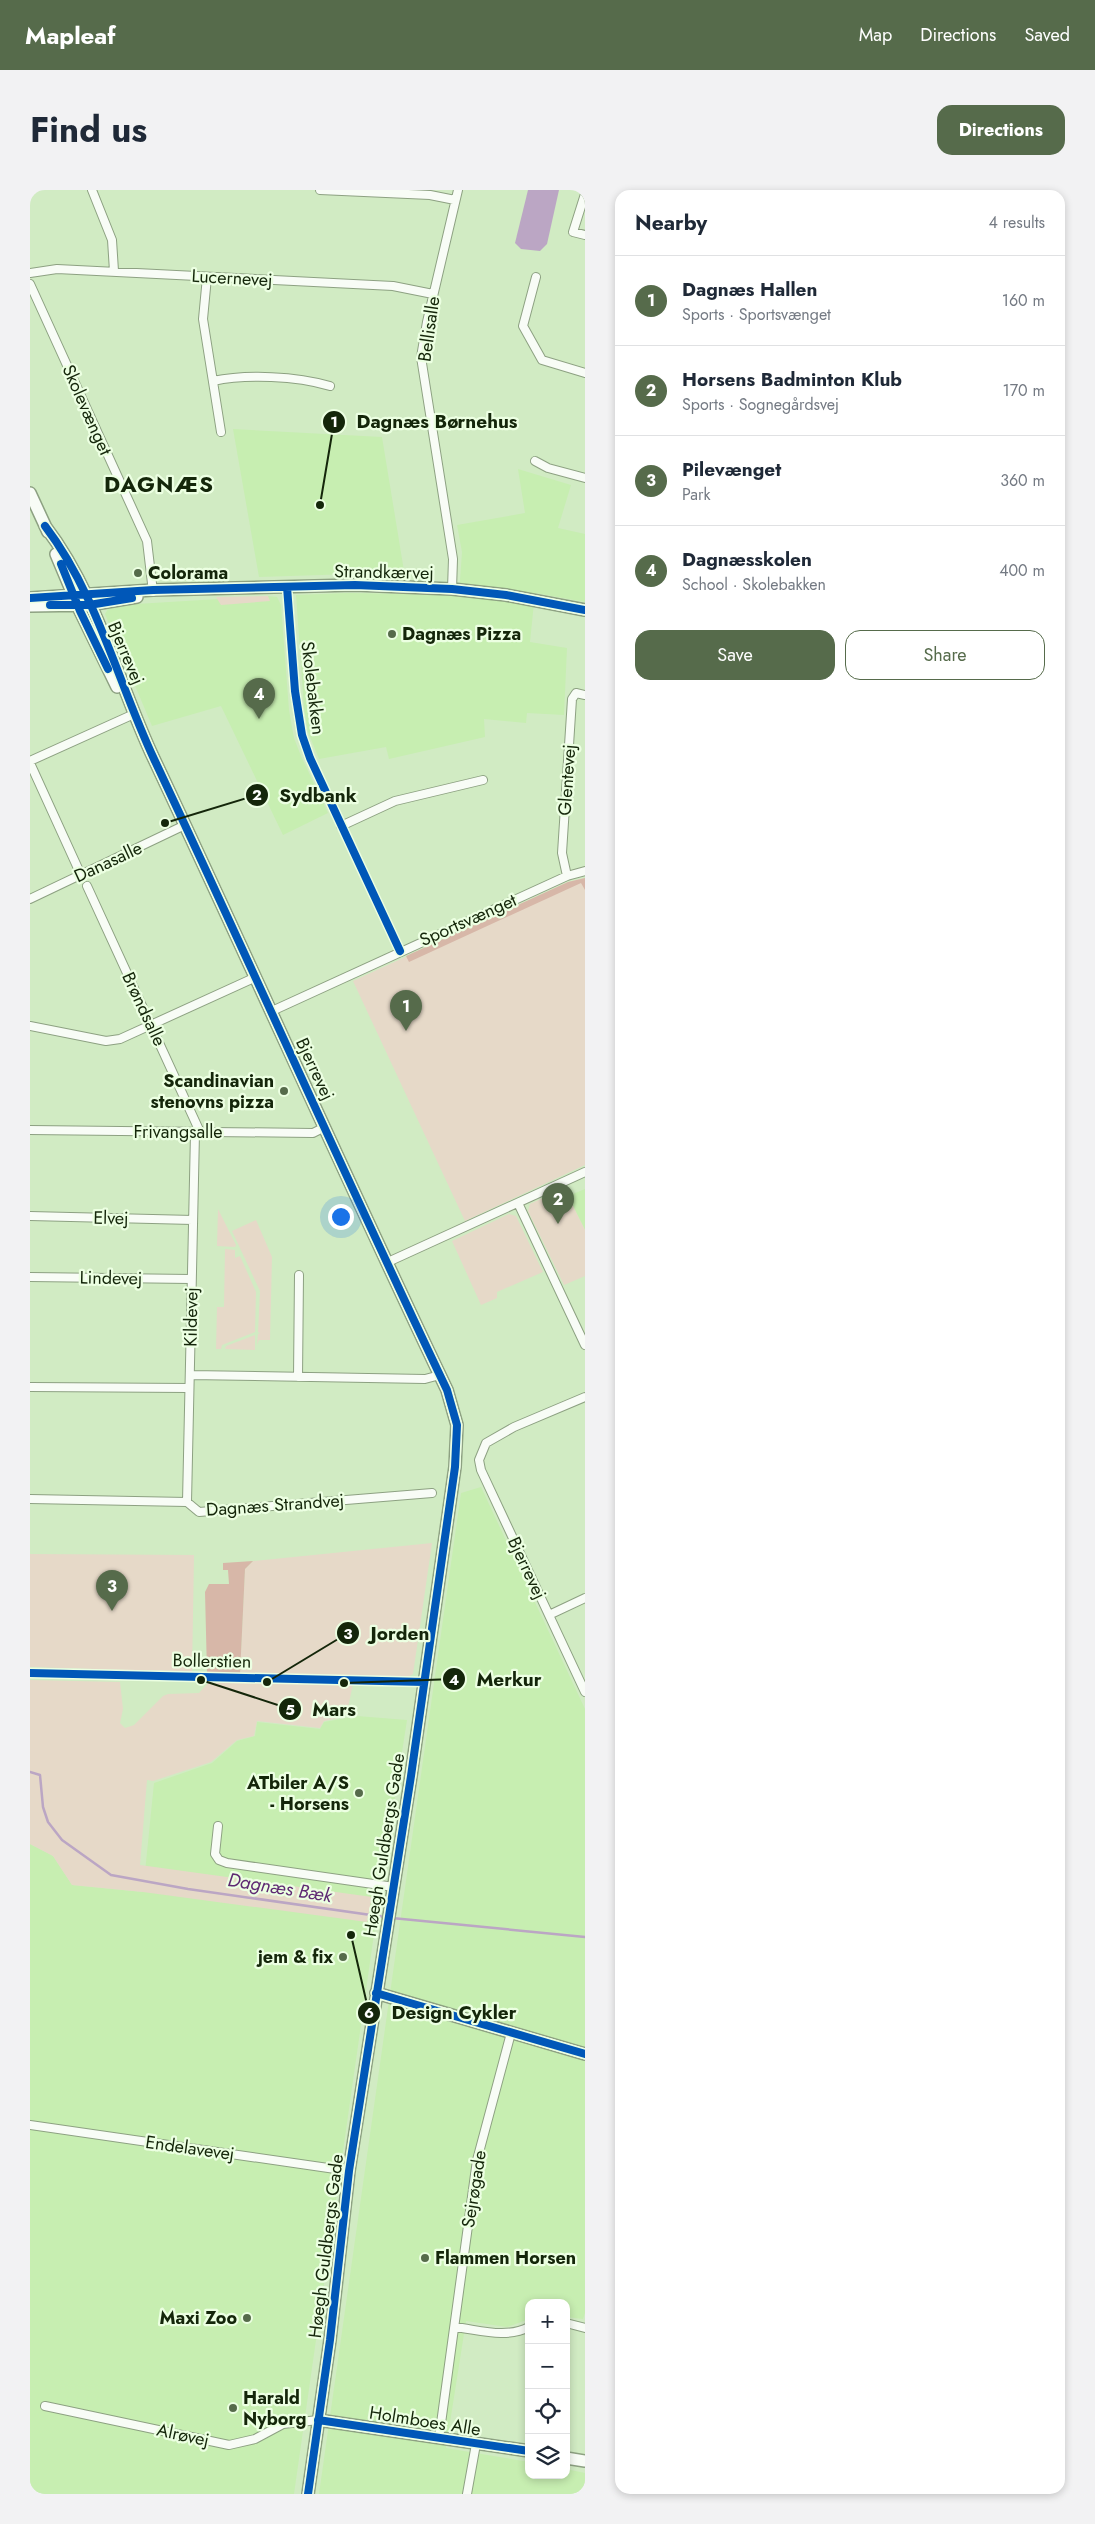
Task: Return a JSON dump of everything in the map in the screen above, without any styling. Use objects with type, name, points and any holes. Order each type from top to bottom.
[{"type":"street","points":[[92,190],[112,240],[114,271]]},
{"type":"street","points":[[320,190],[430,195],[455,200]]},
{"type":"street","name":"Bellisalle","points":[[452,589],[453,559],[422,357],[433,294],[458,190]]},
{"type":"street","points":[[585,194],[573,232],[585,235]]},
{"type":"street","name":"Lucernevej","points":[[30,273],[57,269],[114,271],[393,286],[433,294]]},
{"type":"street","points":[[207,277],[203,319],[221,432]]},
{"type":"street","points":[[536,278],[523,326],[542,360],[585,373]]},
{"type":"street","name":"Skolevænget","points":[[30,284],[147,541],[153,592]]},
{"type":"street","points":[[213,381],[247,378],[312,381],[330,386]]},
{"type":"street","points":[[535,461],[548,468],[585,478]]},
{"type":"street","name":"Bjerrevej","points":[[30,493],[45,526],[58,543],[81,600],[126,690],[134,714],[440,1375],[454,1408],[457,1439]]},
{"type":"street","name":"Strandkærvej","points":[[81,600],[181,590],[355,585],[452,589],[506,595],[585,610]]},
{"type":"street","name":"Skolebakken","points":[[287,587],[295,691],[302,735],[310,758],[400,952]]},
{"type":"street","points":[[30,598],[81,600]]},
{"type":"street","points":[[30,606],[81,600]]},
{"type":"street","name":"Glentevej","points":[[567,876],[562,853],[572,699],[576,693],[585,695]]},
{"type":"street","points":[[81,875],[30,762],[134,714]]},
{"type":"street","points":[[341,826],[395,800],[483,780]]},
{"type":"street","name":"Danasalle","points":[[30,898],[185,825]]},
{"type":"street","name":"Sportsvænget","points":[[272,1011],[567,876],[585,871]]},
{"type":"street","name":"Brøndsalle","points":[[87,886],[152,1026],[198,1132]]},
{"type":"street","points":[[30,1026],[106,1042],[120,1039],[256,977]]},
{"type":"street","name":"Frivangsalle","points":[[30,1130],[313,1133],[325,1127]]},
{"type":"street","name":"Kildevej","points":[[187,1502],[191,1279],[198,1132]]},
{"type":"street","points":[[388,1262],[585,1172]]},
{"type":"street","points":[[518,1203],[585,1345]]},
{"type":"street","name":"Elvej","points":[[30,1216],[193,1220]]},
{"type":"street","points":[[298,1377],[299,1275]]},
{"type":"street","name":"Lindevej","points":[[30,1277],[191,1279]]},
{"type":"street","points":[[190,1375],[424,1379],[440,1375]]},
{"type":"street","points":[[30,1387],[189,1388]]},
{"type":"street","name":"Bjerrevej","points":[[585,1397],[514,1427],[486,1443],[479,1460],[481,1470],[585,1692]]},
{"type":"street","name":"Høegh Guldbergs Gade","points":[[310,2494],[349,2171],[394,1887],[457,1439]]},
{"type":"street","name":"Dagnæs Strandvej","points":[[30,1499],[187,1502],[199,1512],[432,1493]]},
{"type":"street","points":[[549,1615],[585,1598]]},
{"type":"street","name":"Høegh Guldbergs Gade","points":[[218,1826],[215,1854],[219,1860],[227,1863],[394,1887]]},
{"type":"street","points":[[376,1993],[585,2054]]},
{"type":"street","name":"Sejrøgade","points":[[439,2438],[476,2160],[511,2033]]},
{"type":"street","name":"Endelavevej","points":[[30,2125],[349,2171]]},
{"type":"street","points":[[570,2324],[585,2328]]},
{"type":"street","points":[[455,2327],[505,2334],[514,2334],[525,2329]]},
{"type":"street","name":"Alrøvej","points":[[45,2406],[229,2445],[255,2439],[283,2424],[318,2420]]},
{"type":"street","name":"Holmboes Alle","points":[[318,2420],[525,2450]]},
{"type":"street","points":[[467,2494],[476,2444]]},
{"type":"street","points":[[570,2459],[585,2461]]},
{"type":"shaded area","points":[[528,190],[559,190],[547,244],[540,251],[521,249],[515,243]]},
{"type":"shaded area","points":[[233,429],[382,437],[405,577],[383,573],[259,577]]},
{"type":"shaded area","points":[[518,469],[571,485],[558,528],[585,534],[585,602],[535,593],[530,642],[567,648],[564,715],[527,713],[526,723],[484,719],[485,737],[389,759],[386,747],[319,759],[308,732],[304,708],[296,595],[348,593],[459,595],[462,552],[457,525],[525,513]]},
{"type":"shaded area","points":[[268,596],[270,601],[221,605],[216,597]]},
{"type":"shaded area","points":[[277,597],[281,605],[289,710],[294,738],[328,813],[283,835],[221,706],[152,726],[105,614],[108,609],[136,604]]},
{"type":"shaded area","points":[[585,878],[585,1165],[465,1221],[353,981],[568,882]]},
{"type":"shaded area","points":[[585,878],[585,890],[581,883],[409,962],[406,956],[568,882]]},
{"type":"shaded area","points":[[564,1188],[585,1230],[585,1276],[564,1285],[528,1211],[530,1204]]},
{"type":"shaded area","points":[[585,1189],[585,1230],[568,1196]]},
{"type":"shaded area","points":[[218,1209],[236,1245],[235,1247],[217,1246]]},
{"type":"shaded area","points":[[509,1214],[516,1216],[543,1272],[497,1292],[497,1298],[481,1305],[452,1241]]},
{"type":"shaded area","points":[[256,1220],[272,1257],[270,1340],[259,1340],[257,1345],[258,1334],[260,1333],[258,1332],[260,1291],[232,1231]]},
{"type":"shaded area","points":[[225,1249],[235,1250],[235,1258],[240,1256],[256,1292],[255,1332],[222,1345],[221,1349],[216,1349],[217,1307],[224,1307]]},
{"type":"shaded area","points":[[255,1335],[255,1350],[225,1349],[226,1346]]},
{"type":"shaded area","points":[[481,1487],[585,1709],[585,2313],[583,2319],[570,2317],[570,2299],[525,2299],[525,2320],[507,2327],[466,2321],[446,2448],[525,2461],[525,2479],[570,2479],[570,2470],[585,2473],[585,2494],[319,2494],[461,1493]]},
{"type":"shaded area","points":[[432,1543],[413,1674],[408,1677],[240,1674],[245,1569],[253,1561]]},
{"type":"shaded area","points":[[30,1554],[194,1555],[192,1672],[30,1667]]},
{"type":"shaded area","points":[[253,1561],[245,1569],[240,1674],[207,1673],[205,1592],[209,1584],[229,1584],[228,1570],[223,1570],[223,1563]]},
{"type":"shaded area","points":[[30,1680],[120,1682],[123,1709],[120,1723],[125,1728],[134,1725],[163,1696],[168,1694],[199,1693],[210,1681],[353,1684],[347,1712],[343,1717],[324,1721],[320,1728],[257,1721],[254,1736],[237,1740],[211,1762],[153,1781],[147,1780],[140,1865],[372,1897],[367,1922],[143,1892],[72,1885],[53,1856],[30,1844]]},
{"type":"shaded area","points":[[357,1716],[407,1720],[376,1920],[294,2494],[30,2494],[30,1844],[53,1856],[72,1885],[143,1892],[154,1783],[212,1763],[237,1741],[255,1736],[257,1722],[320,1729],[324,1722]]},
{"type":"waterway","name":"Dagnæs Bæk","points":[[30,1772],[40,1775],[43,1807],[48,1822],[62,1840],[111,1875],[188,1889],[385,1917]]},
{"type":"waterway","name":"Dagnæs Bæk","points":[[392,1918],[585,1937]]},
{"type":"cycle path","points":[[45,526],[63,552],[93,610],[154,759],[447,1390],[457,1425],[455,1467],[411,1776],[349,2171],[330,2340],[308,2494]]},
{"type":"cycle path","points":[[61,564],[80,611],[108,669]]},
{"type":"cycle path","points":[[30,598],[153,590],[355,585],[452,589],[506,595],[585,610]]},
{"type":"cycle path","points":[[287,587],[295,691],[302,735],[310,758],[400,951]]},
{"type":"cycle path","points":[[50,605],[89,605],[132,598]]},
{"type":"cycle path","name":"Bollerstien","points":[[30,1673],[424,1682]]},
{"type":"cycle path","points":[[376,1993],[585,2054]]},
{"type":"cycle path","points":[[318,2420],[525,2450]]},
{"type":"place","name":"Dagnæs Børnehus","points":[[320,505]]},
{"type":"place","name":"Colorama","points":[[138,573]]},
{"type":"place","name":"Dagnæs Pizza","points":[[392,634]]},
{"type":"place","name":"Dagnæsskolen","points":[[259,719]]},
{"type":"place","name":"Sydbank","points":[[165,823]]},
{"type":"place","name":"Dagnæs Hallen","points":[[406,1031]]},
{"type":"place","name":"Scandinavian stenovns pizza","points":[[284,1091]]},
{"type":"place","name":"Horsens Badminton Klub","points":[[558,1224]]},
{"type":"place","name":"Pilevænget","points":[[112,1611]]},
{"type":"place","name":"Mars","points":[[201,1680]]},
{"type":"place","name":"Jorden","points":[[267,1682]]},
{"type":"place","name":"Merkur","points":[[344,1683]]},
{"type":"place","name":"ATbiler A/S - Horsens","points":[[359,1793]]},
{"type":"place","name":"Design Cykler","points":[[351,1935]]},
{"type":"place","name":"jem & fix","points":[[343,1957]]},
{"type":"place","name":"Flammen Horsen","points":[[425,2258]]},
{"type":"place","name":"Maxi Zoo","points":[[247,2318]]},
{"type":"place","name":"Harald Nyborg","points":[[233,2408]]},
{"type":"district","name":"DAGNÆS","points":[[159,484]]}]
